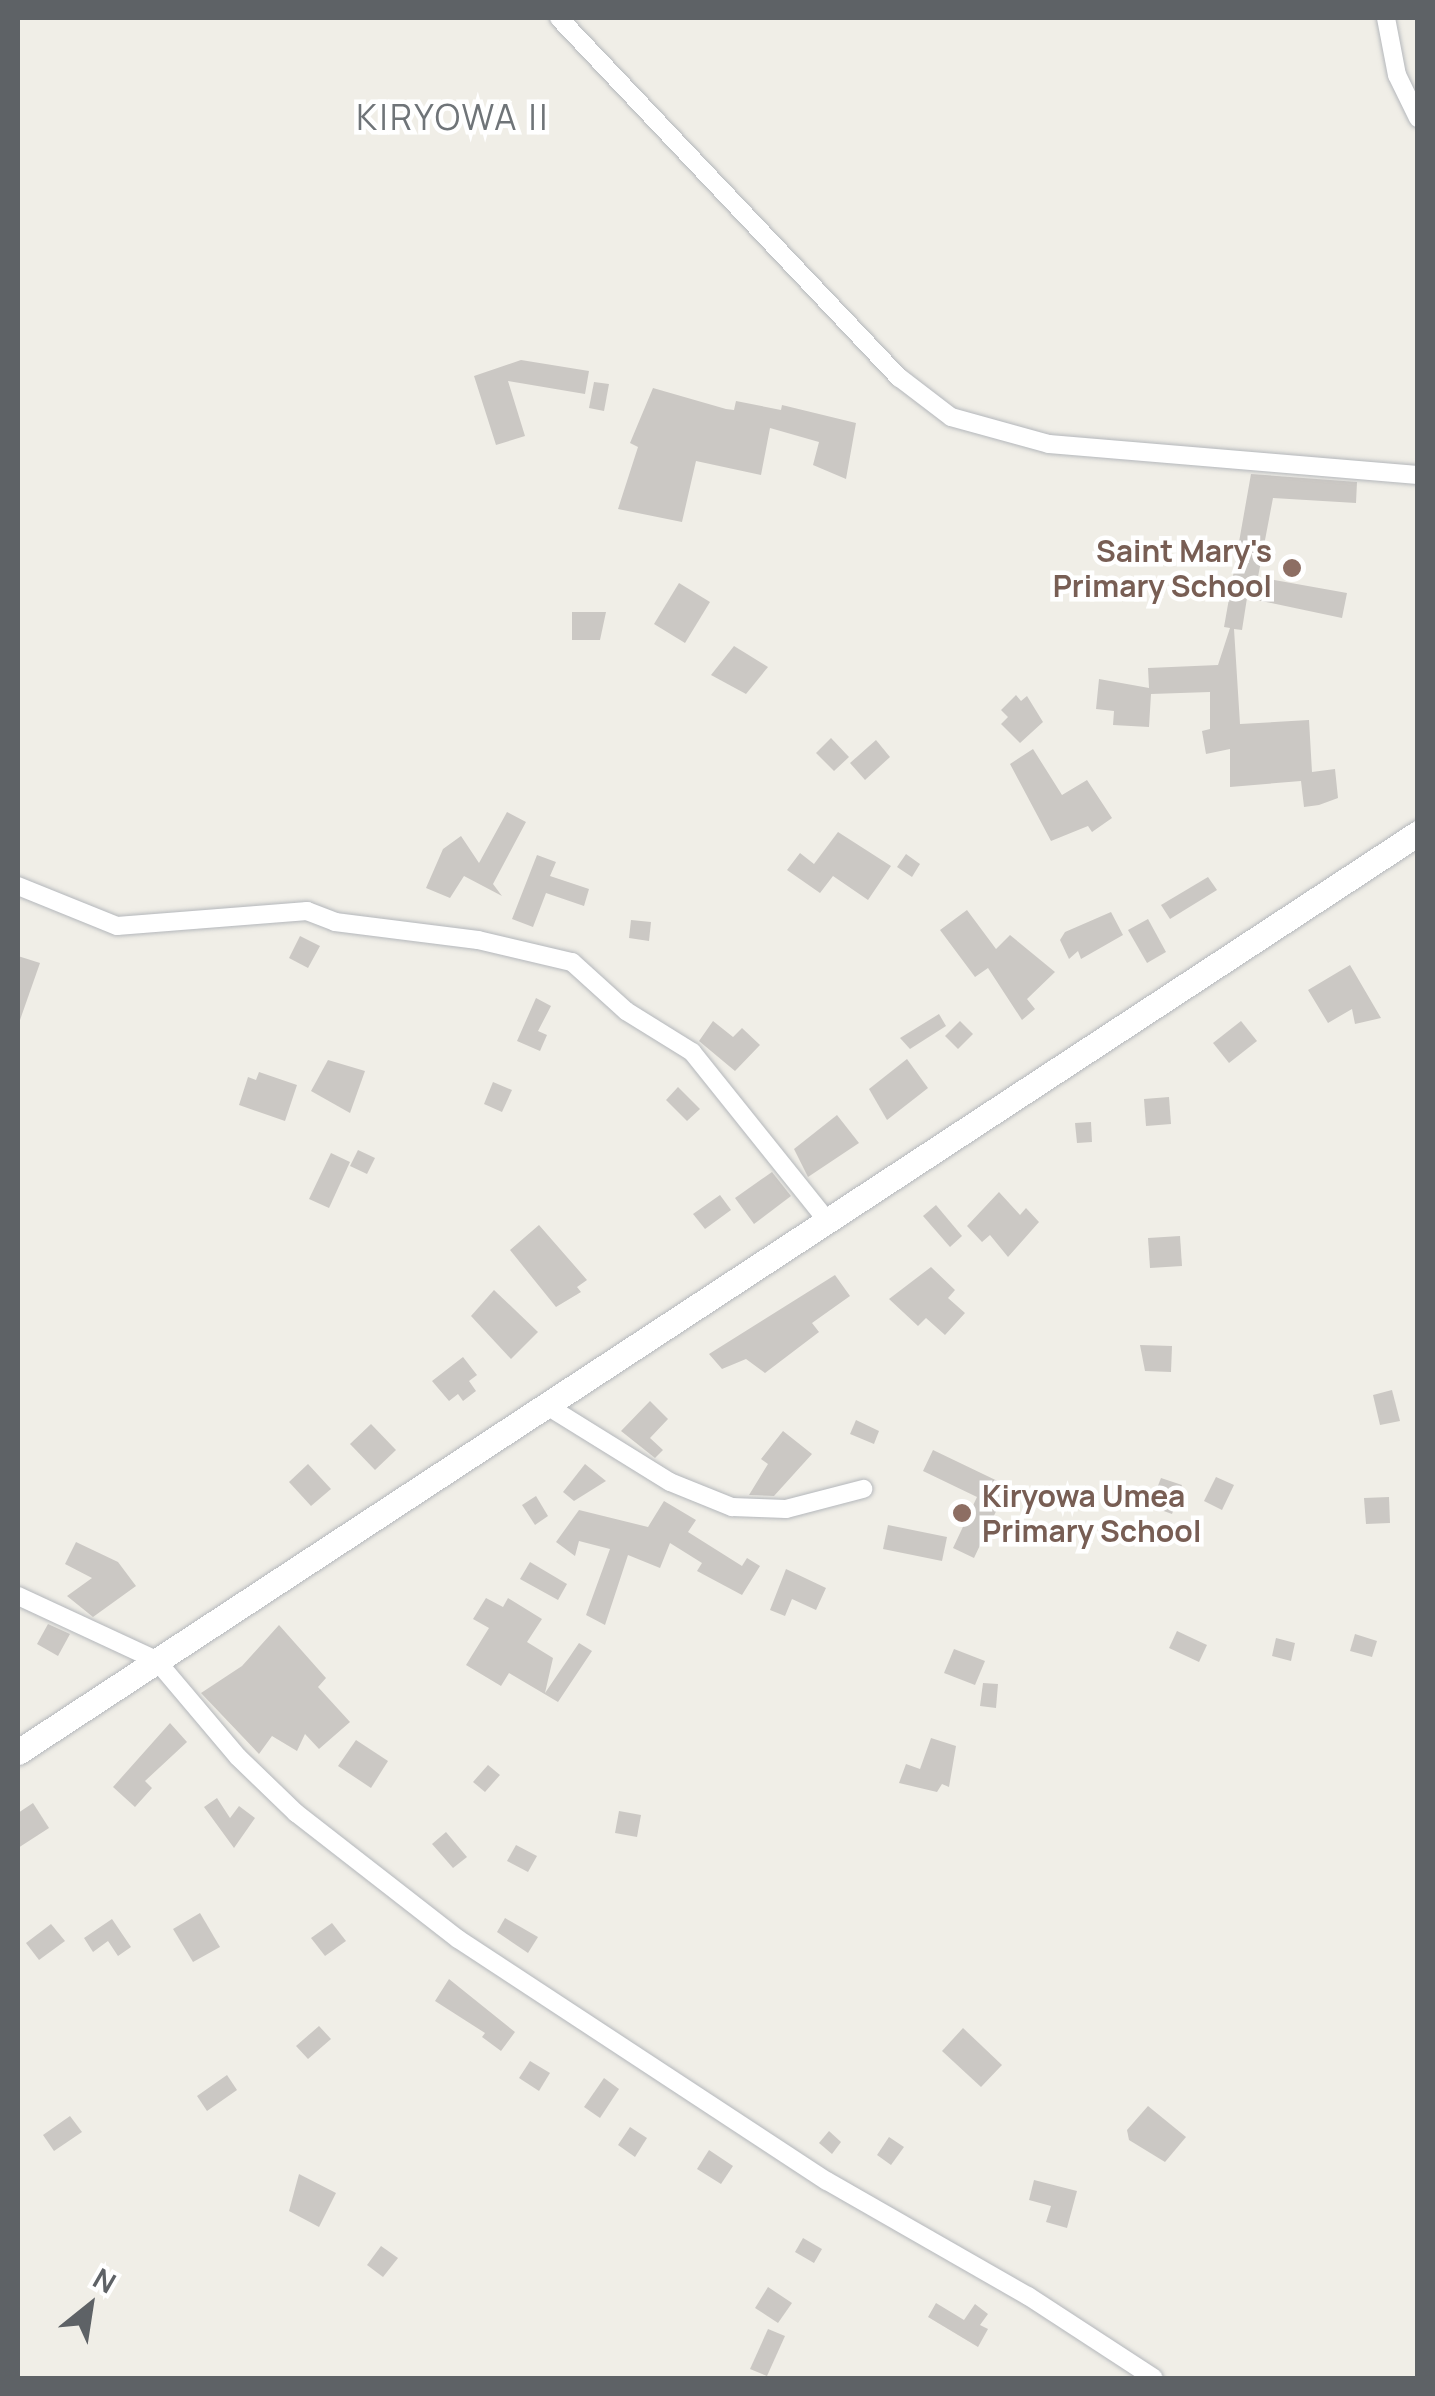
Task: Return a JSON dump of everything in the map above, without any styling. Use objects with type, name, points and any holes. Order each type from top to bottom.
[{"type":"main road","points":[[18,1752],[549,1408],[824,1217],[1418,833]]},
{"type":"street","points":[[559,18],[900,378],[951,417],[1049,444],[1418,475]]},
{"type":"street","points":[[1386,18],[1397,75],[1418,118]]},
{"type":"street","points":[[18,886],[117,926],[307,911],[336,922],[478,940],[572,962],[626,1011],[692,1052],[824,1217]]},
{"type":"street","points":[[549,1408],[670,1482],[732,1507],[786,1509],[862,1489]]},
{"type":"street","points":[[18,1596],[156,1660],[238,1758],[296,1813],[458,1940],[827,2181],[1028,2296],[1154,2378]]},
{"type":"building","points":[[521,360],[589,371],[585,394],[508,381],[525,436],[496,445],[474,376]]},
{"type":"building","points":[[594,382],[609,384],[604,411],[589,408]]},
{"type":"building","points":[[653,388],[726,409],[734,410],[736,401],[781,410],[782,405],[856,423],[846,479],[813,465],[819,442],[770,428],[761,475],[696,461],[682,522],[618,509],[638,447],[630,443]]},
{"type":"building","points":[[1251,474],[1357,482],[1356,503],[1273,498],[1258,577],[1347,593],[1342,618],[1247,598],[1242,630],[1234,629],[1240,724],[1309,720],[1312,772],[1335,769],[1338,798],[1319,805],[1304,807],[1301,781],[1230,787],[1230,749],[1206,754],[1202,731],[1210,729],[1210,692],[1151,694],[1149,727],[1113,725],[1114,711],[1096,709],[1099,679],[1149,688],[1148,668],[1218,665],[1230,628],[1224,627]]},
{"type":"building","points":[[679,583],[710,602],[685,643],[654,624]]},
{"type":"building","points":[[572,612],[606,612],[600,640],[572,640]]},
{"type":"building","points":[[734,646],[768,667],[746,694],[711,675]]},
{"type":"building","points":[[1016,695],[1021,701],[1027,696],[1043,722],[1020,743],[1001,724],[1008,717],[1001,710]]},
{"type":"building","points":[[831,738],[849,757],[834,771],[816,753]]},
{"type":"building","points":[[876,740],[890,757],[865,780],[850,763]]},
{"type":"building","points":[[1033,749],[1062,795],[1087,780],[1112,818],[1092,832],[1088,826],[1051,841],[1010,764]]},
{"type":"building","points":[[507,812],[526,822],[493,884],[502,896],[464,876],[450,898],[426,888],[443,849],[461,836],[479,863]]},
{"type":"building","points":[[838,832],[891,866],[868,900],[833,876],[820,893],[787,870],[800,853],[814,864]]},
{"type":"building","points":[[906,854],[920,864],[912,877],[897,867]]},
{"type":"building","points":[[537,855],[556,862],[550,876],[589,889],[584,906],[546,893],[533,927],[512,919]]},
{"type":"building","points":[[1208,877],[1217,890],[1170,919],[1161,905]]},
{"type":"building","points":[[967,910],[996,949],[1010,935],[1055,972],[1027,999],[1035,1009],[1022,1020],[988,968],[975,977],[940,930]]},
{"type":"building","points":[[1111,912],[1123,935],[1081,959],[1078,951],[1069,959],[1060,940],[1065,932]]},
{"type":"building","points":[[1148,919],[1166,952],[1147,963],[1128,930]]},
{"type":"building","points":[[631,920],[651,922],[649,941],[629,938]]},
{"type":"building","points":[[300,936],[320,946],[308,968],[289,958]]},
{"type":"building","points":[[18,956],[40,963],[20,1020],[18,1020]]},
{"type":"building","points":[[1350,965],[1381,1018],[1355,1024],[1352,1009],[1328,1023],[1308,990]]},
{"type":"building","points":[[536,998],[551,1006],[538,1031],[547,1035],[540,1051],[517,1041]]},
{"type":"building","points":[[939,1014],[946,1026],[910,1049],[900,1038]]},
{"type":"building","points":[[713,1021],[733,1037],[742,1028],[760,1045],[735,1071],[699,1041]]},
{"type":"building","points":[[960,1021],[973,1034],[958,1049],[945,1036]]},
{"type":"building","points":[[1241,1021],[1257,1041],[1229,1063],[1213,1043]]},
{"type":"building","points":[[907,1059],[928,1088],[887,1120],[869,1089]]},
{"type":"building","points":[[328,1060],[365,1071],[350,1113],[311,1091]]},
{"type":"building","points":[[259,1072],[297,1085],[285,1121],[239,1105],[248,1077],[256,1080]]},
{"type":"building","points":[[493,1082],[512,1090],[502,1112],[484,1104]]},
{"type":"building","points":[[678,1087],[700,1109],[687,1121],[666,1100]]},
{"type":"building","points":[[1169,1097],[1171,1124],[1146,1126],[1144,1099]]},
{"type":"building","points":[[837,1115],[859,1143],[808,1177],[794,1149]]},
{"type":"building","points":[[1091,1122],[1092,1142],[1077,1143],[1075,1123]]},
{"type":"building","points":[[358,1150],[375,1158],[367,1174],[350,1166]]},
{"type":"building","points":[[331,1153],[350,1162],[329,1208],[309,1199]]},
{"type":"building","points":[[772,1172],[791,1196],[754,1224],[735,1198]]},
{"type":"building","points":[[999,1192],[1020,1215],[1026,1208],[1039,1222],[1008,1257],[990,1235],[982,1242],[967,1226]]},
{"type":"building","points":[[720,1195],[731,1210],[705,1229],[693,1214]]},
{"type":"building","points":[[936,1205],[962,1236],[950,1247],[923,1216]]},
{"type":"building","points":[[539,1225],[587,1280],[577,1287],[581,1292],[556,1307],[510,1250]]},
{"type":"building","points":[[1180,1236],[1182,1266],[1150,1268],[1148,1238]]},
{"type":"building","points":[[931,1267],[955,1290],[948,1298],[965,1313],[945,1335],[926,1318],[918,1326],[889,1299]]},
{"type":"building","points":[[835,1275],[850,1296],[812,1323],[819,1332],[765,1373],[746,1359],[722,1369],[709,1354]]},
{"type":"building","points":[[494,1290],[538,1332],[511,1359],[471,1316]]},
{"type":"building","points":[[1140,1345],[1172,1346],[1171,1372],[1145,1371]]},
{"type":"building","points":[[463,1357],[477,1375],[469,1381],[476,1391],[463,1401],[458,1394],[449,1401],[432,1381]]},
{"type":"building","points":[[1392,1390],[1400,1421],[1380,1425],[1373,1395]]},
{"type":"building","points":[[650,1401],[668,1419],[650,1438],[663,1450],[655,1458],[621,1431]]},
{"type":"building","points":[[856,1420],[879,1431],[874,1444],[850,1434]]},
{"type":"building","points":[[371,1424],[396,1450],[375,1470],[350,1444]]},
{"type":"building","points":[[783,1431],[812,1454],[774,1496],[749,1495],[768,1464],[761,1459]]},
{"type":"building","points":[[933,1450],[1008,1486],[974,1558],[953,1548],[977,1497],[923,1471]]},
{"type":"building","points":[[308,1464],[331,1489],[311,1506],[289,1482]]},
{"type":"building","points":[[585,1464],[606,1481],[574,1501],[563,1492]]},
{"type":"building","points":[[1216,1477],[1234,1485],[1222,1510],[1204,1501]]},
{"type":"building","points":[[1161,1478],[1182,1485],[1172,1514],[1150,1506]]},
{"type":"building","points":[[536,1496],[548,1516],[535,1525],[522,1505]]},
{"type":"building","points":[[1389,1497],[1390,1523],[1366,1524],[1364,1498]]},
{"type":"building","points":[[664,1501],[696,1520],[688,1532],[742,1566],[747,1558],[760,1566],[742,1595],[697,1571],[702,1563],[670,1543],[660,1568],[628,1555],[605,1625],[586,1615],[610,1549],[579,1541],[575,1556],[556,1542],[579,1510],[648,1527]]},
{"type":"building","points":[[888,1525],[947,1537],[942,1561],[883,1549]]},
{"type":"building","points":[[76,1542],[118,1562],[136,1586],[93,1617],[67,1596],[92,1578],[65,1564]]},
{"type":"building","points":[[530,1562],[567,1584],[558,1600],[520,1579]]},
{"type":"building","points":[[786,1569],[826,1588],[816,1610],[792,1599],[785,1616],[770,1610]]},
{"type":"building","points":[[486,1598],[503,1607],[508,1598],[542,1619],[527,1642],[553,1658],[545,1693],[579,1643],[592,1651],[558,1702],[509,1673],[501,1686],[466,1665],[489,1628],[473,1619]]},
{"type":"building","points":[[48,1624],[70,1634],[58,1656],[37,1644]]},
{"type":"building","points":[[279,1625],[326,1678],[318,1687],[350,1722],[319,1749],[305,1734],[297,1751],[272,1736],[259,1754],[201,1693],[242,1666]]},
{"type":"building","points":[[1177,1631],[1207,1645],[1199,1662],[1169,1648]]},
{"type":"building","points":[[1355,1634],[1377,1641],[1372,1657],[1350,1651]]},
{"type":"building","points":[[1276,1638],[1295,1643],[1291,1661],[1272,1656]]},
{"type":"building","points":[[954,1649],[985,1661],[975,1685],[944,1673]]},
{"type":"building","points":[[983,1683],[998,1684],[996,1708],[980,1706]]},
{"type":"building","points":[[170,1723],[187,1742],[145,1781],[152,1788],[135,1807],[113,1787]]},
{"type":"building","points":[[931,1738],[956,1746],[949,1787],[942,1784],[937,1792],[899,1783],[906,1764],[920,1769]]},
{"type":"building","points":[[356,1740],[388,1761],[371,1788],[338,1766]]},
{"type":"building","points":[[488,1765],[500,1775],[485,1792],[473,1782]]},
{"type":"building","points":[[217,1798],[230,1818],[239,1806],[255,1818],[234,1848],[204,1807]]},
{"type":"building","points":[[33,1803],[49,1828],[18,1848],[18,1813]]},
{"type":"building","points":[[619,1811],[641,1815],[637,1837],[615,1833]]},
{"type":"building","points":[[446,1832],[467,1857],[453,1868],[432,1844]]},
{"type":"building","points":[[516,1845],[537,1856],[528,1872],[507,1861]]},
{"type":"building","points":[[200,1913],[220,1947],[193,1962],[173,1929]]},
{"type":"building","points":[[505,1918],[538,1937],[528,1953],[497,1932]]},
{"type":"building","points":[[112,1919],[131,1947],[118,1956],[108,1941],[93,1952],[84,1938]]},
{"type":"building","points":[[332,1923],[346,1941],[325,1956],[311,1938]]},
{"type":"building","points":[[51,1924],[65,1941],[39,1960],[26,1943]]},
{"type":"building","points":[[449,1979],[515,2032],[501,2051],[482,2037],[485,2033],[435,2001]]},
{"type":"building","points":[[319,2026],[331,2039],[308,2059],[296,2046]]},
{"type":"building","points":[[963,2028],[1002,2065],[981,2087],[942,2051]]},
{"type":"building","points":[[530,2061],[550,2073],[539,2091],[519,2078]]},
{"type":"building","points":[[227,2075],[237,2090],[207,2111],[197,2096]]},
{"type":"building","points":[[604,2078],[619,2089],[600,2118],[584,2107]]},
{"type":"building","points":[[1148,2106],[1186,2137],[1165,2162],[1129,2140],[1127,2130]]},
{"type":"building","points":[[70,2116],[82,2132],[54,2151],[43,2135]]},
{"type":"building","points":[[630,2127],[647,2138],[635,2157],[618,2145]]},
{"type":"building","points":[[829,2131],[841,2142],[832,2154],[819,2143]]},
{"type":"building","points":[[889,2137],[904,2147],[891,2165],[877,2155]]},
{"type":"building","points":[[709,2150],[733,2166],[721,2184],[697,2169]]},
{"type":"building","points":[[299,2174],[336,2193],[319,2227],[289,2211]]},
{"type":"building","points":[[1034,2180],[1077,2191],[1067,2228],[1046,2222],[1051,2206],[1029,2200]]},
{"type":"building","points":[[803,2238],[822,2249],[814,2263],[795,2252]]},
{"type":"building","points":[[381,2246],[398,2258],[383,2277],[367,2265]]},
{"type":"building","points":[[768,2287],[792,2303],[778,2323],[755,2308]]},
{"type":"building","points":[[936,2303],[964,2320],[975,2304],[988,2314],[980,2325],[988,2329],[978,2347],[928,2317]]},
{"type":"building","points":[[768,2329],[785,2336],[767,2376],[750,2369]]},
{"type":"place","name":"Saint Mary's Primary School","points":[[1292,568]]},
{"type":"place","name":"Kiryowa Umea Primary School","points":[[962,1513]]},
{"type":"district","name":"KIRYOWA II","points":[[453,117]]}]
